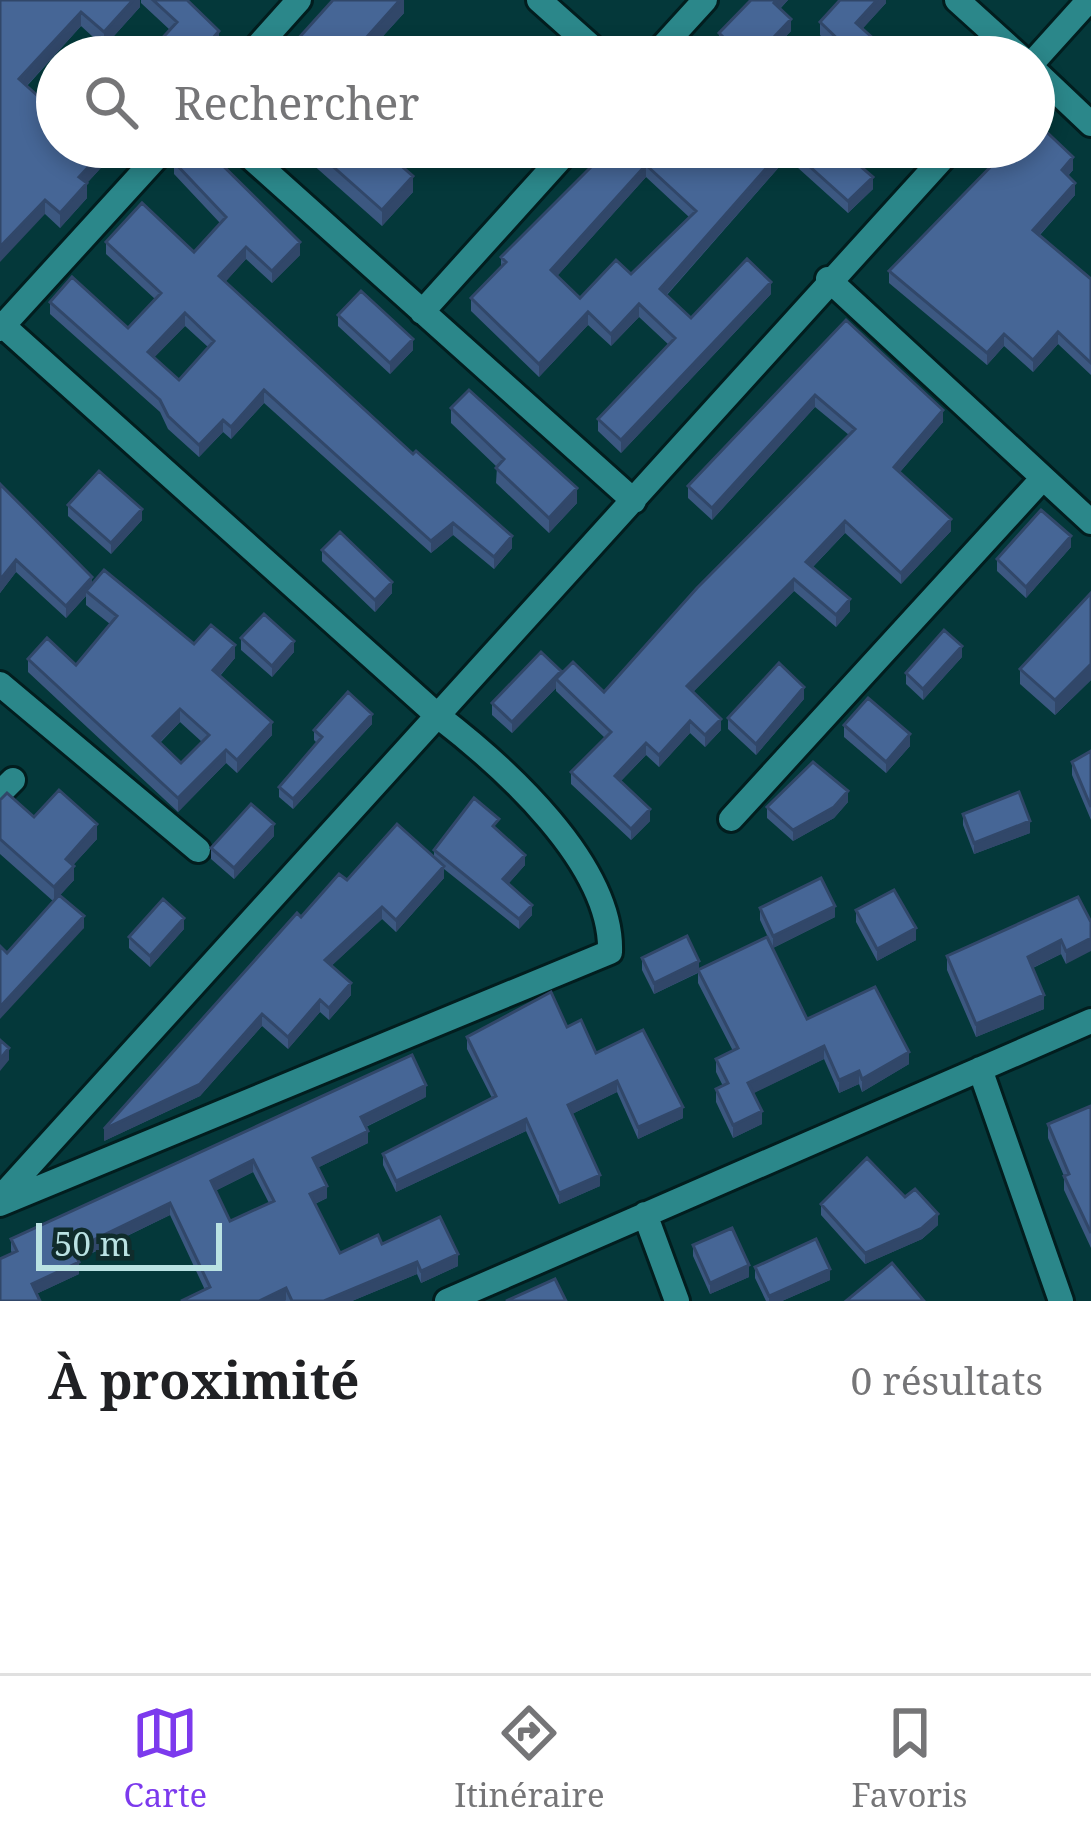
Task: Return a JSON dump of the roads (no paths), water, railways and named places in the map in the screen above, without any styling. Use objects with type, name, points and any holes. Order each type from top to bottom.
[{"type":"street","points":[[267,36],[299,0]]},
{"type":"street","points":[[539,0],[579,36]]},
{"type":"street","points":[[672,36],[705,0]]},
{"type":"street","points":[[957,0],[997,36]]},
{"type":"street","points":[[1055,40],[1089,0]]},
{"type":"street","points":[[1055,87],[1091,124]]},
{"type":"street","points":[[0,1201],[610,952],[611,922],[600,897],[540,810],[502,766],[438,716],[1,326],[147,168]]},
{"type":"street","points":[[261,168],[634,501]]},
{"type":"street","points":[[422,312],[553,168]]},
{"type":"street","points":[[0,1201],[933,168]]},
{"type":"street","points":[[828,279],[1091,522]]},
{"type":"street","points":[[731,819],[1042,478]]},
{"type":"street","points":[[0,684],[198,850]]},
{"type":"street","points":[[447,1301],[1091,1021]]},
{"type":"street","points":[[980,1069],[1061,1301]]},
{"type":"street","points":[[645,1214],[677,1301]]}]
